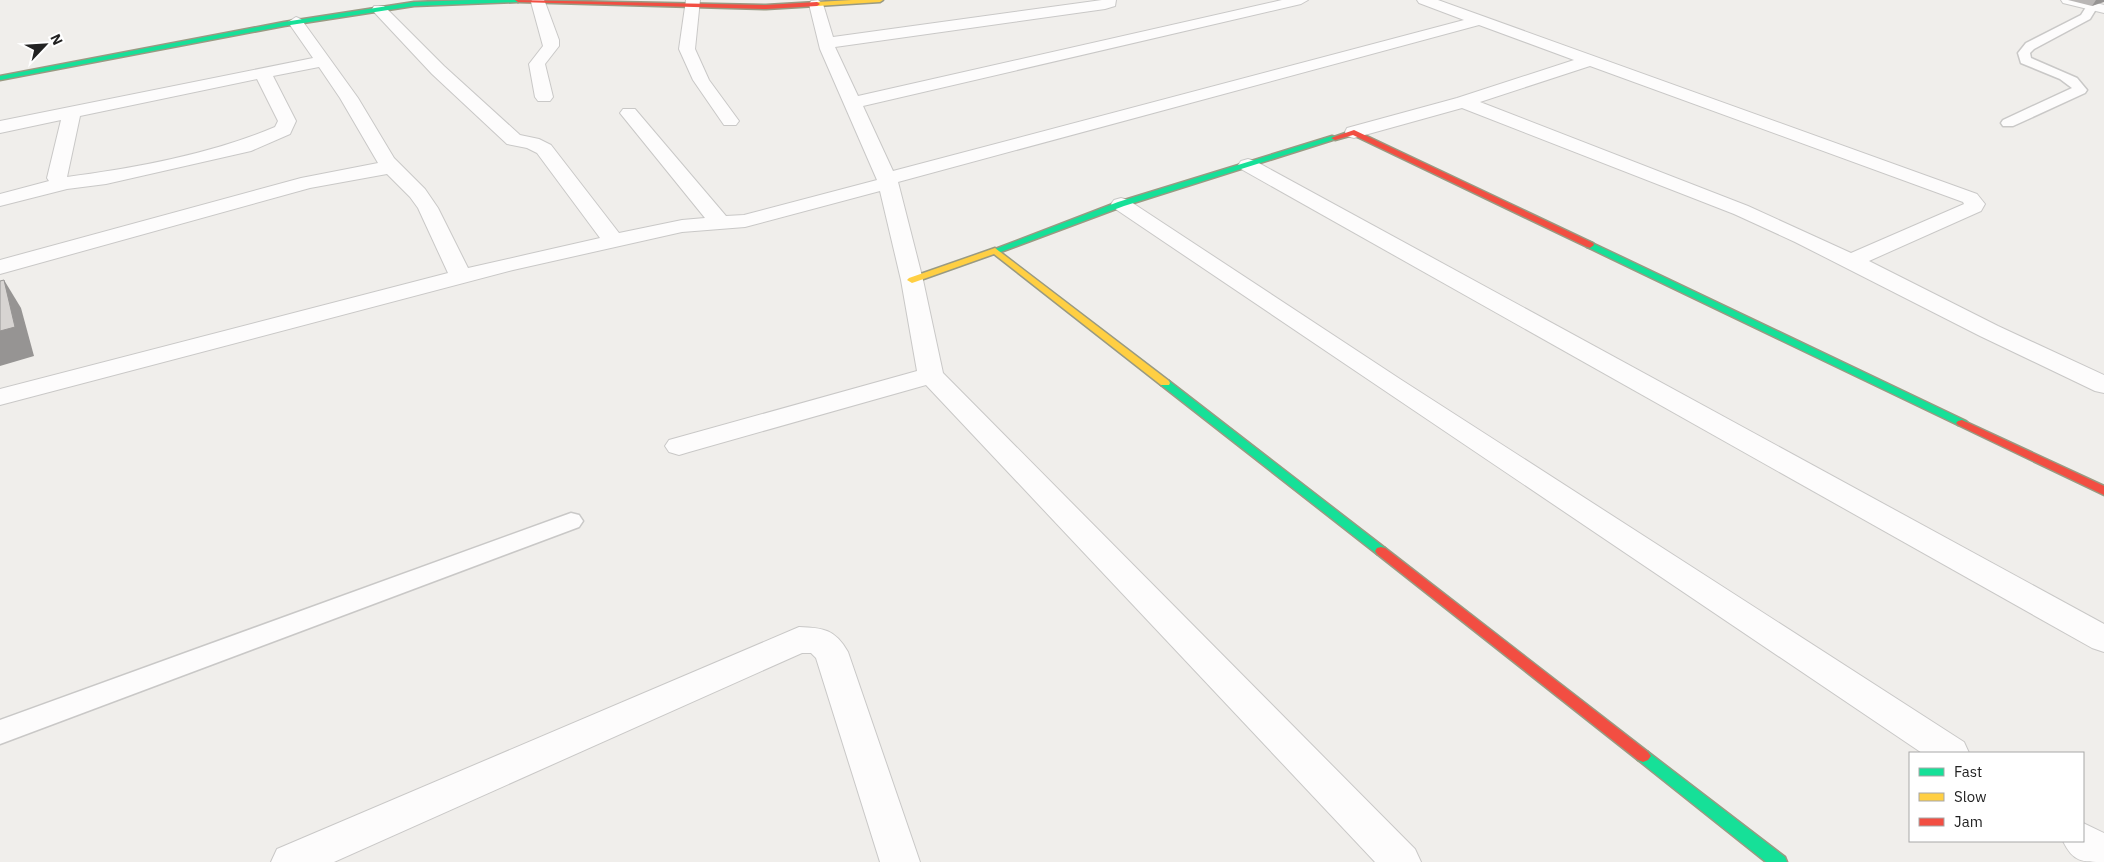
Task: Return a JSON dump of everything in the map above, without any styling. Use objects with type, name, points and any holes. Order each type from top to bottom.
[{"type":"street","points":[[0,78],[296,22],[379,9],[472,0],[816,4],[880,0]]},
{"type":"street","points":[[827,43],[1105,5],[1110,3],[1108,0]]},
{"type":"street","points":[[853,103],[1301,0]]},
{"type":"street","points":[[1424,0],[1970,198],[1976,204],[1974,207],[1851,261]]},
{"type":"street","points":[[2068,0],[2101,8]]},
{"type":"street","points":[[538,2],[551,40],[551,46],[536,64],[544,97]]},
{"type":"street","points":[[693,2],[687,49],[700,80],[730,120]]},
{"type":"street","points":[[816,4],[827,43],[887,181],[912,280],[931,375],[1107,560],[1401,862]]},
{"type":"street","points":[[379,9],[438,70],[514,140],[532,143],[544,149],[613,240]]},
{"type":"street","points":[[0,397],[461,277],[613,240],[682,226],[745,221],[1480,20]]},
{"type":"street","points":[[296,22],[349,98],[391,167],[418,193],[428,208],[461,277]]},
{"type":"street","points":[[912,280],[995,252],[1121,204],[1354,132],[1463,102],[1591,60]]},
{"type":"street","points":[[0,127],[322,61]]},
{"type":"street","points":[[0,200],[67,183],[106,178],[235,149],[272,137],[282,130],[287,121],[263,74]]},
{"type":"street","points":[[1463,102],[1741,210],[1851,261],[2104,385]]},
{"type":"street","points":[[67,183],[60,182],[57,178],[72,113]]},
{"type":"street","points":[[629,113],[720,223]]},
{"type":"street","points":[[1354,132],[2104,491]]},
{"type":"street","points":[[1248,165],[2104,639]]},
{"type":"street","points":[[0,267],[308,182],[391,167]]},
{"type":"street","points":[[1121,204],[1391,385],[1949,752]]},
{"type":"street","points":[[995,252],[1779,862]]},
{"type":"street","points":[[680,446],[931,375]]},
{"type":"street","points":[[291,862],[799,640],[820,640],[831,652],[900,862]]},
{"type":"street","points":[[2084,842],[2104,855]]},
{"type":"lane","points":[[2008,122],[2080,90],[2079,85],[2071,79],[2025,60],[2024,53],[2030,46],[2101,8]]},
{"type":"lane","points":[[0,732],[571,521]]},
{"type":"building","points":[[4,280],[15,327],[0,331],[0,281]]},
{"type":"traffic: fast","points":[[0,78],[284,24],[414,4],[518,0]]},
{"type":"traffic: fast","points":[[995,251],[1121,204],[1335,138]]},
{"type":"traffic: fast","points":[[1590,245],[1962,423]]},
{"type":"traffic: fast","points":[[1165,383],[1381,551]]},
{"type":"traffic: fast","points":[[1643,756],[1779,862]]},
{"type":"traffic: slow","points":[[817,4],[880,0]]},
{"type":"traffic: slow","points":[[912,280],[995,251],[1165,383]]},
{"type":"traffic: jam","points":[[518,0],[766,7],[817,4]]},
{"type":"traffic: jam","points":[[1335,138],[1354,132],[1590,245]]},
{"type":"traffic: jam","points":[[1962,423],[2104,491]]},
{"type":"traffic: jam","points":[[1381,551],[1643,756]]}]
